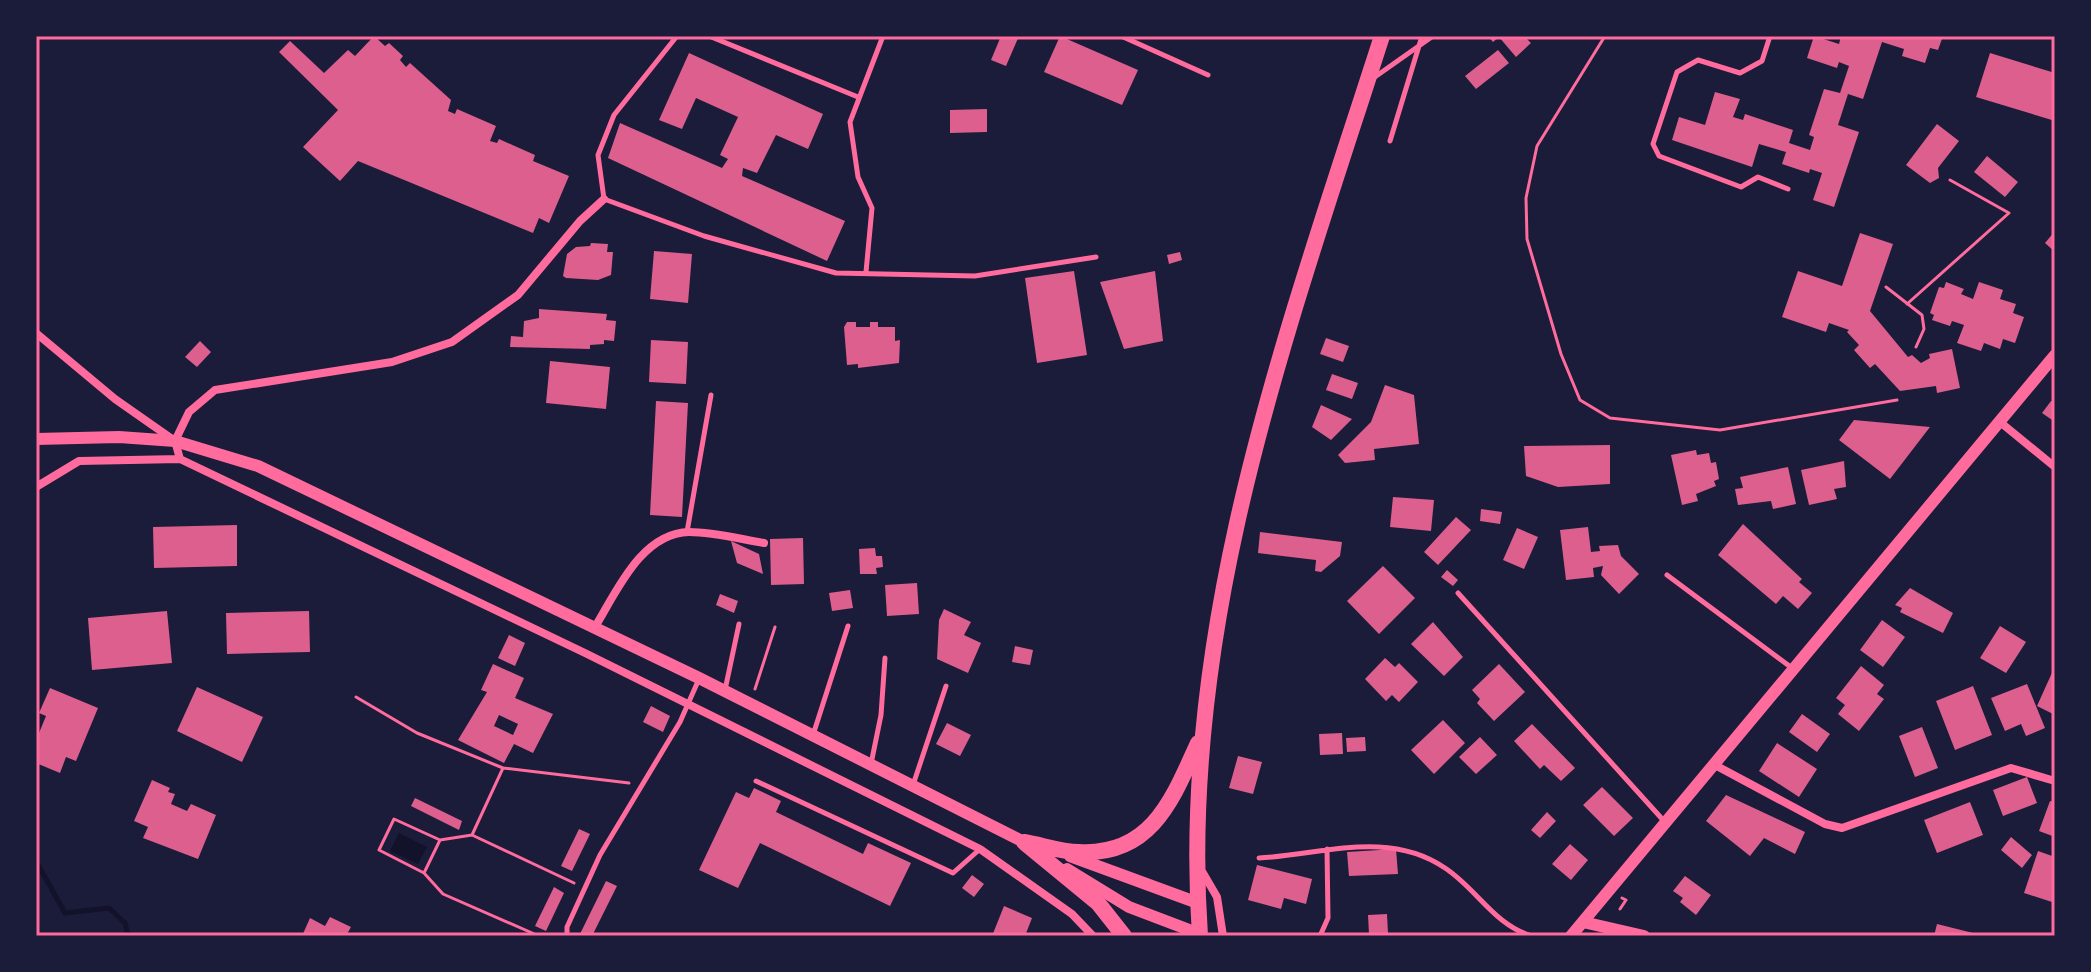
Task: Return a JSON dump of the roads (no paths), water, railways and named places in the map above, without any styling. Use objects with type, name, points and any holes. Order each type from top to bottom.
[{"type":"highway","points":[[1200,935],[1198,864],[1203,730],[1225,573],[1252,447],[1382,36]]},
{"type":"highway","points":[[1024,842],[1078,853],[1104,851],[1149,831],[1177,789],[1203,730]]},
{"type":"highway","points":[[1024,842],[1098,903],[1124,936]]},
{"type":"street","points":[[175,441],[189,412],[215,390],[392,362],[452,342],[518,295],[580,221],[604,199]]},
{"type":"street","points":[[36,333],[115,399],[175,441],[180,459]]},
{"type":"street","points":[[1571,936],[2055,355]]},
{"type":"street","points":[[2000,422],[2055,467]]},
{"type":"street","points":[[36,439],[119,437],[175,441],[258,466],[699,678],[1024,842],[1129,907],[1200,935]]},
{"type":"street","points":[[36,487],[79,461],[180,459],[980,849],[1072,914],[1093,936]]},
{"type":"street","points":[[595,627],[641,557],[656,545],[687,532],[764,543]]},
{"type":"street","points":[[1713,764],[1825,824],[1842,828],[2011,768],[2055,781]]},
{"type":"street","points":[[1024,842],[1111,869],[1198,903]]},
{"type":"street","points":[[1198,864],[1217,897],[1223,936]]},
{"type":"street","points":[[1583,922],[1644,936]]},
{"type":"lane","points":[[677,36],[614,115],[598,155],[604,199],[733,245],[836,273],[866,272],[918,278],[975,276],[1096,257]]},
{"type":"lane","points":[[709,36],[858,97]]},
{"type":"lane","points":[[866,272],[872,208],[858,177],[850,122],[883,36]]},
{"type":"lane","points":[[1121,36],[1208,75]]},
{"type":"lane","points":[[1390,141],[1422,36]]},
{"type":"lane","points":[[1368,82],[1433,36]]},
{"type":"lane","points":[[1770,36],[1762,61],[1740,73],[1698,60],[1677,72],[1653,144],[1659,156],[1741,187],[1758,177],[1788,189]]},
{"type":"lane","points":[[687,532],[711,395]]},
{"type":"lane","points":[[1667,575],[1793,668]]},
{"type":"lane","points":[[1458,593],[1665,822]]},
{"type":"lane","points":[[725,691],[739,624]]},
{"type":"lane","points":[[813,736],[848,626]]},
{"type":"lane","points":[[871,765],[881,715],[885,658]]},
{"type":"lane","points":[[567,936],[567,927],[600,855],[643,785],[699,678]]},
{"type":"lane","points":[[913,786],[946,686]]},
{"type":"lane","points":[[756,781],[953,873],[980,849]]},
{"type":"lane","points":[[1259,858],[1305,856],[1327,849],[1400,848],[1445,868],[1505,924],[1532,936]]},
{"type":"lane","points":[[1320,936],[1328,918],[1327,849]]},
{"type":"waterway","points":[[36,861],[65,913],[109,908],[125,923],[128,936]]}]
